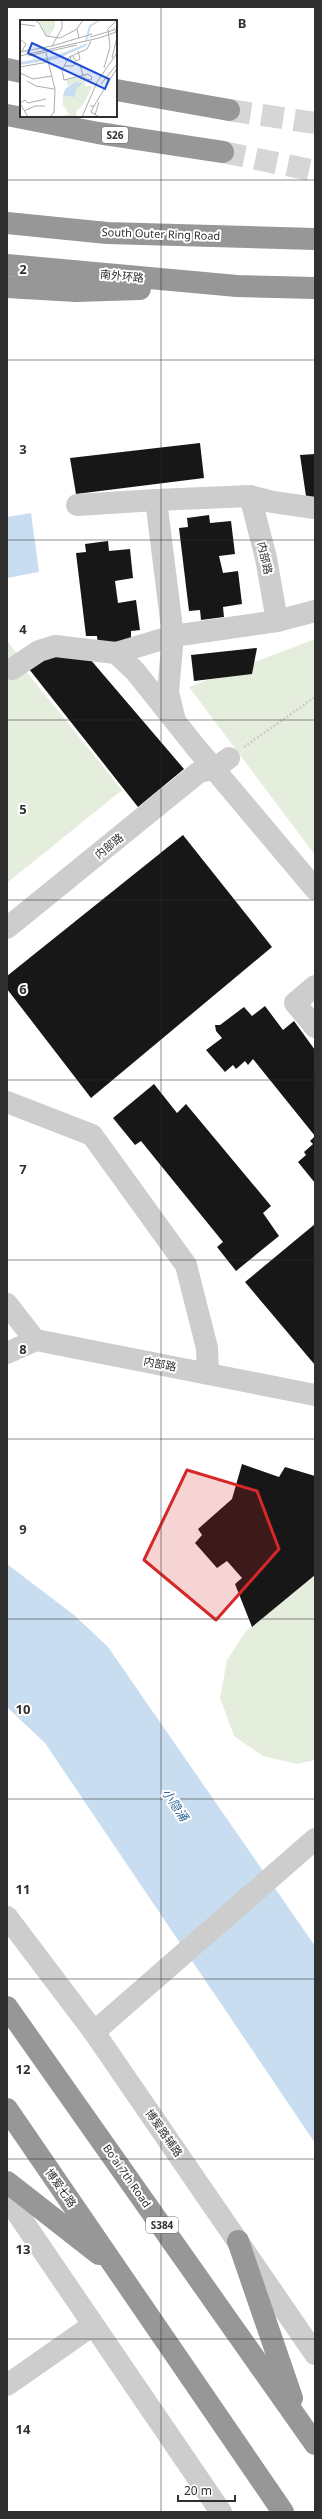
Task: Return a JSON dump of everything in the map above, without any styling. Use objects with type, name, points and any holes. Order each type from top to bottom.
[{"type":"highway","points":[[7,69],[20,72]]},
{"type":"highway","points":[[117,90],[229,110]]},
{"type":"highway","name":"S26","points":[[7,115],[98,133],[223,152]]},
{"type":"highway","name":"South Outer Ring Road","points":[[7,223],[107,233],[312,238]]},
{"type":"highway","name":"南外环路","points":[[7,265],[237,286]]},
{"type":"highway","points":[[7,287],[76,291],[237,286],[315,288]]},
{"type":"highway","name":"Bo'ai 7th Road","points":[[7,2007],[301,2422],[315,2444]]},
{"type":"highway","name":"博爱七路","points":[[7,2108],[116,2266]]},
{"type":"highway","points":[[7,2182],[116,2266],[283,2512]]},
{"type":"highway","points":[[238,2241],[301,2422]]},
{"type":"street","points":[[77,506],[156,500],[250,496],[273,502],[315,508]]},
{"type":"street","name":"内部路","points":[[250,496],[266,558],[277,621]]},
{"type":"street","points":[[156,500],[173,636],[168,692],[175,722]]},
{"type":"street","points":[[12,669],[39,651],[55,646],[116,653],[173,636],[277,621],[315,611]]},
{"type":"street","points":[[116,653],[135,671],[194,745],[222,764],[315,889]]},
{"type":"street","name":"内部路","points":[[7,928],[199,772],[222,764]]},
{"type":"street","points":[[315,986],[295,1003],[315,1027]]},
{"type":"street","points":[[7,1102],[92,1136],[186,1265],[207,1348],[208,1374]]},
{"type":"street","points":[[7,1304],[35,1340],[7,1354]]},
{"type":"street","name":"内部路","points":[[35,1340],[315,1394]]},
{"type":"street","points":[[94,2032],[188,1949],[309,1848]]},
{"type":"street","name":"博爱路辅路","points":[[7,1917],[94,2032],[315,2354]]},
{"type":"street","points":[[7,2198],[221,2512]]},
{"type":"street","points":[[7,2384],[94,2325]]},
{"type":"path","points":[[222,764],[315,697]]},
{"type":"highlighted area","points":[[187,1470],[257,1491],[279,1549],[216,1620],[144,1560]]},
{"type":"green space","points":[[315,639],[315,855],[189,687]]},
{"type":"green space","points":[[7,641],[22,660],[25,670],[122,790],[7,883]]},
{"type":"green space","points":[[315,1575],[315,1760],[297,1764],[263,1756],[234,1736],[220,1698],[227,1660],[246,1631]]},
{"type":"water","points":[[31,513],[39,572],[7,578],[7,517]]},
{"type":"water","name":"小隐涌","points":[[7,1564],[74,1615],[108,1647],[315,1946],[315,2143],[45,1743],[7,1707]]},
{"type":"building","points":[[200,443],[204,478],[76,494],[70,458]]},
{"type":"building","points":[[315,454],[315,502],[307,503],[300,455]]},
{"type":"building","points":[[209,515],[210,523],[231,521],[235,554],[219,556],[223,573],[238,571],[242,604],[223,607],[224,617],[201,620],[200,610],[189,611],[179,528],[188,527],[187,518]]},
{"type":"building","points":[[108,541],[109,551],[130,549],[133,578],[115,581],[118,603],[136,600],[140,630],[131,631],[131,644],[98,646],[97,636],[86,636],[76,553],[86,552],[85,544]]},
{"type":"building","points":[[72,638],[184,769],[138,807],[29,669]]},
{"type":"building","points":[[257,648],[252,674],[194,681],[191,655]]},
{"type":"building","points":[[183,835],[272,947],[91,1098],[7,989],[7,976]]},
{"type":"building","points":[[265,1006],[283,1030],[294,1021],[315,1050],[315,1136],[253,1059],[248,1065],[245,1061],[236,1069],[233,1065],[225,1072],[206,1050],[222,1038],[216,1031],[215,1025],[220,1025],[244,1007],[252,1016]]},
{"type":"building","points":[[154,1084],[177,1113],[186,1104],[271,1206],[263,1213],[279,1236],[236,1271],[217,1247],[223,1242],[141,1141],[135,1145],[113,1118]]},
{"type":"building","points":[[315,1136],[315,1183],[298,1162],[306,1155],[304,1152],[313,1144],[310,1141]]},
{"type":"building","points":[[315,1224],[315,1365],[245,1282]]},
{"type":"building","points":[[242,1464],[279,1477],[285,1467],[315,1476],[315,1575],[252,1627],[235,1584],[242,1578],[227,1561],[217,1568],[195,1543],[202,1535],[198,1529],[232,1499]]},
{"type":"tunnel","points":[[229,110],[315,123]]},
{"type":"tunnel","points":[[223,152],[315,171]]}]
